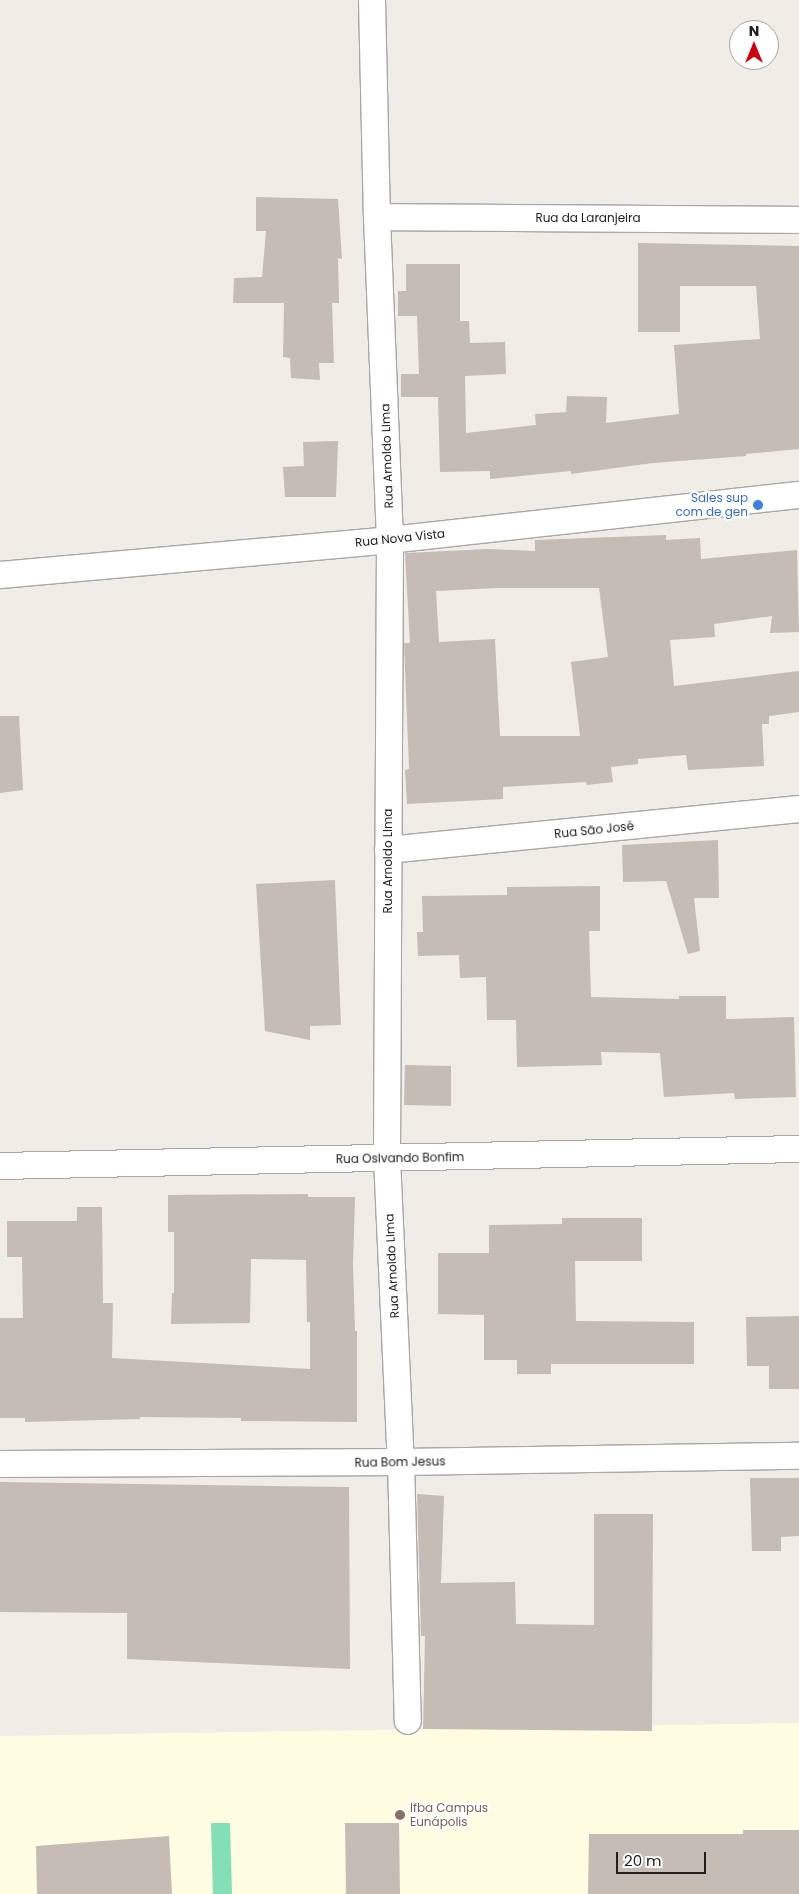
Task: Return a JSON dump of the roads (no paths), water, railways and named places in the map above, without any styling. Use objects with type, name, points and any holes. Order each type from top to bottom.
[{"type":"street","name":"Rua Arnoldo LIma","points":[[372,0],[377,217],[390,540],[387,1158],[400,1462],[408,1721]]},
{"type":"street","name":"Rua da Laranjeira","points":[[377,217],[799,220]]},
{"type":"street","name":"Rua Nova Vista","points":[[0,575],[390,540],[799,496]]},
{"type":"street","name":"Rua São José","points":[[388,850],[799,809]]},
{"type":"street","name":"Rua Oslvando Bonfim","points":[[0,1166],[799,1149]]},
{"type":"street","name":"Rua Bom Jesus","points":[[0,1464],[400,1462],[799,1456]]},
{"type":"place","name":"Sales sup com de gen","points":[[758,505]]},
{"type":"place","name":"Ifba Campus Eunápolis","points":[[400,1815]]}]
